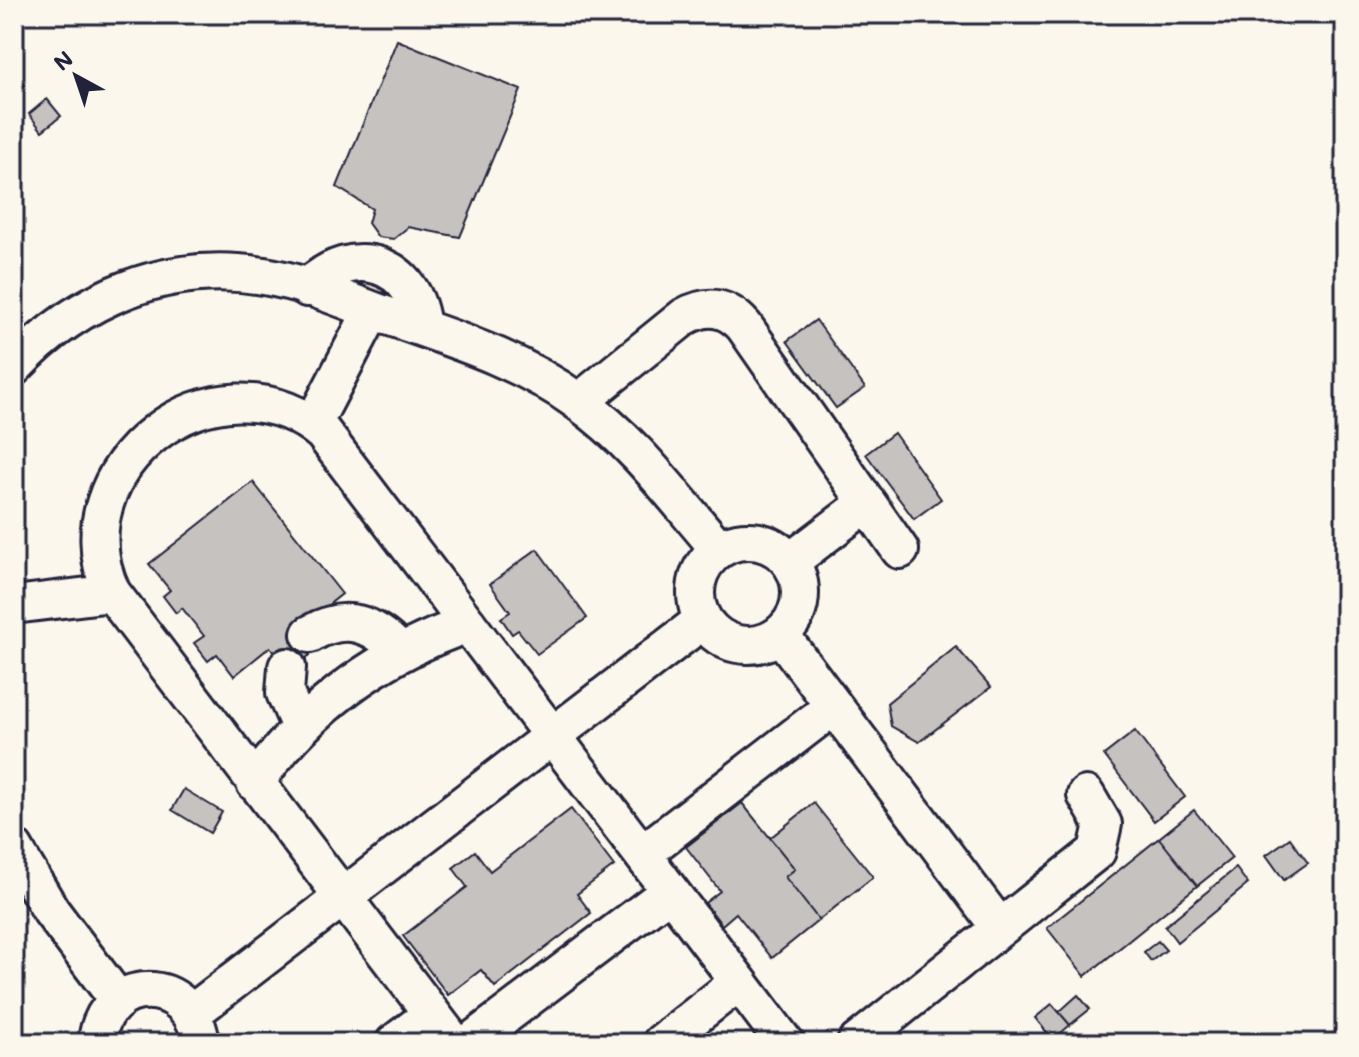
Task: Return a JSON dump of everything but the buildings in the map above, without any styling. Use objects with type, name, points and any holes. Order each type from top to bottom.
[{"type":"lane","points":[[307,288],[328,270],[342,264],[370,263],[383,267],[397,275],[416,298],[422,328]]},
{"type":"lane","points":[[14,367],[59,324],[113,293],[143,283],[204,272],[235,273],[307,288],[422,328],[527,370],[579,402],[634,450],[719,549]]},
{"type":"lane","points":[[579,402],[684,317],[705,308],[727,311],[744,326],[900,550]]},
{"type":"lane","points":[[313,424],[372,311]]},
{"type":"lane","points":[[454,1043],[112,593],[101,565],[104,515],[117,475],[142,442],[175,418],[215,405],[271,406],[313,424],[323,433],[785,1043]]},
{"type":"lane","points":[[791,561],[867,503]]},
{"type":"lane","points":[[757,540],[776,548],[791,561],[801,591],[792,622],[780,634],[765,642],[747,645],[730,642],[714,633],[703,620],[695,589],[707,559],[719,549],[737,541],[757,540]]},
{"type":"lane","points":[[14,605],[112,593]]},
{"type":"lane","points":[[97,1043],[99,1025],[118,1000],[150,990],[181,1000],[197,1028],[343,897],[703,620]]},
{"type":"lane","points":[[310,634],[331,624],[353,622],[374,628],[400,652]]},
{"type":"lane","points":[[255,783],[300,727],[347,685],[400,652],[468,624]]},
{"type":"lane","points":[[780,634],[1000,928]]},
{"type":"lane","points":[[287,667],[285,693],[300,727]]},
{"type":"lane","points":[[642,854],[834,706]]},
{"type":"lane","points":[[856,1043],[1097,851],[1103,824],[1086,795]]},
{"type":"lane","points":[[14,848],[51,911],[118,1000]]},
{"type":"lane","points":[[469,1043],[670,891]]},
{"type":"lane","points":[[661,1043],[739,982]]},
{"type":"lane","points":[[394,1043],[432,1014]]}]
